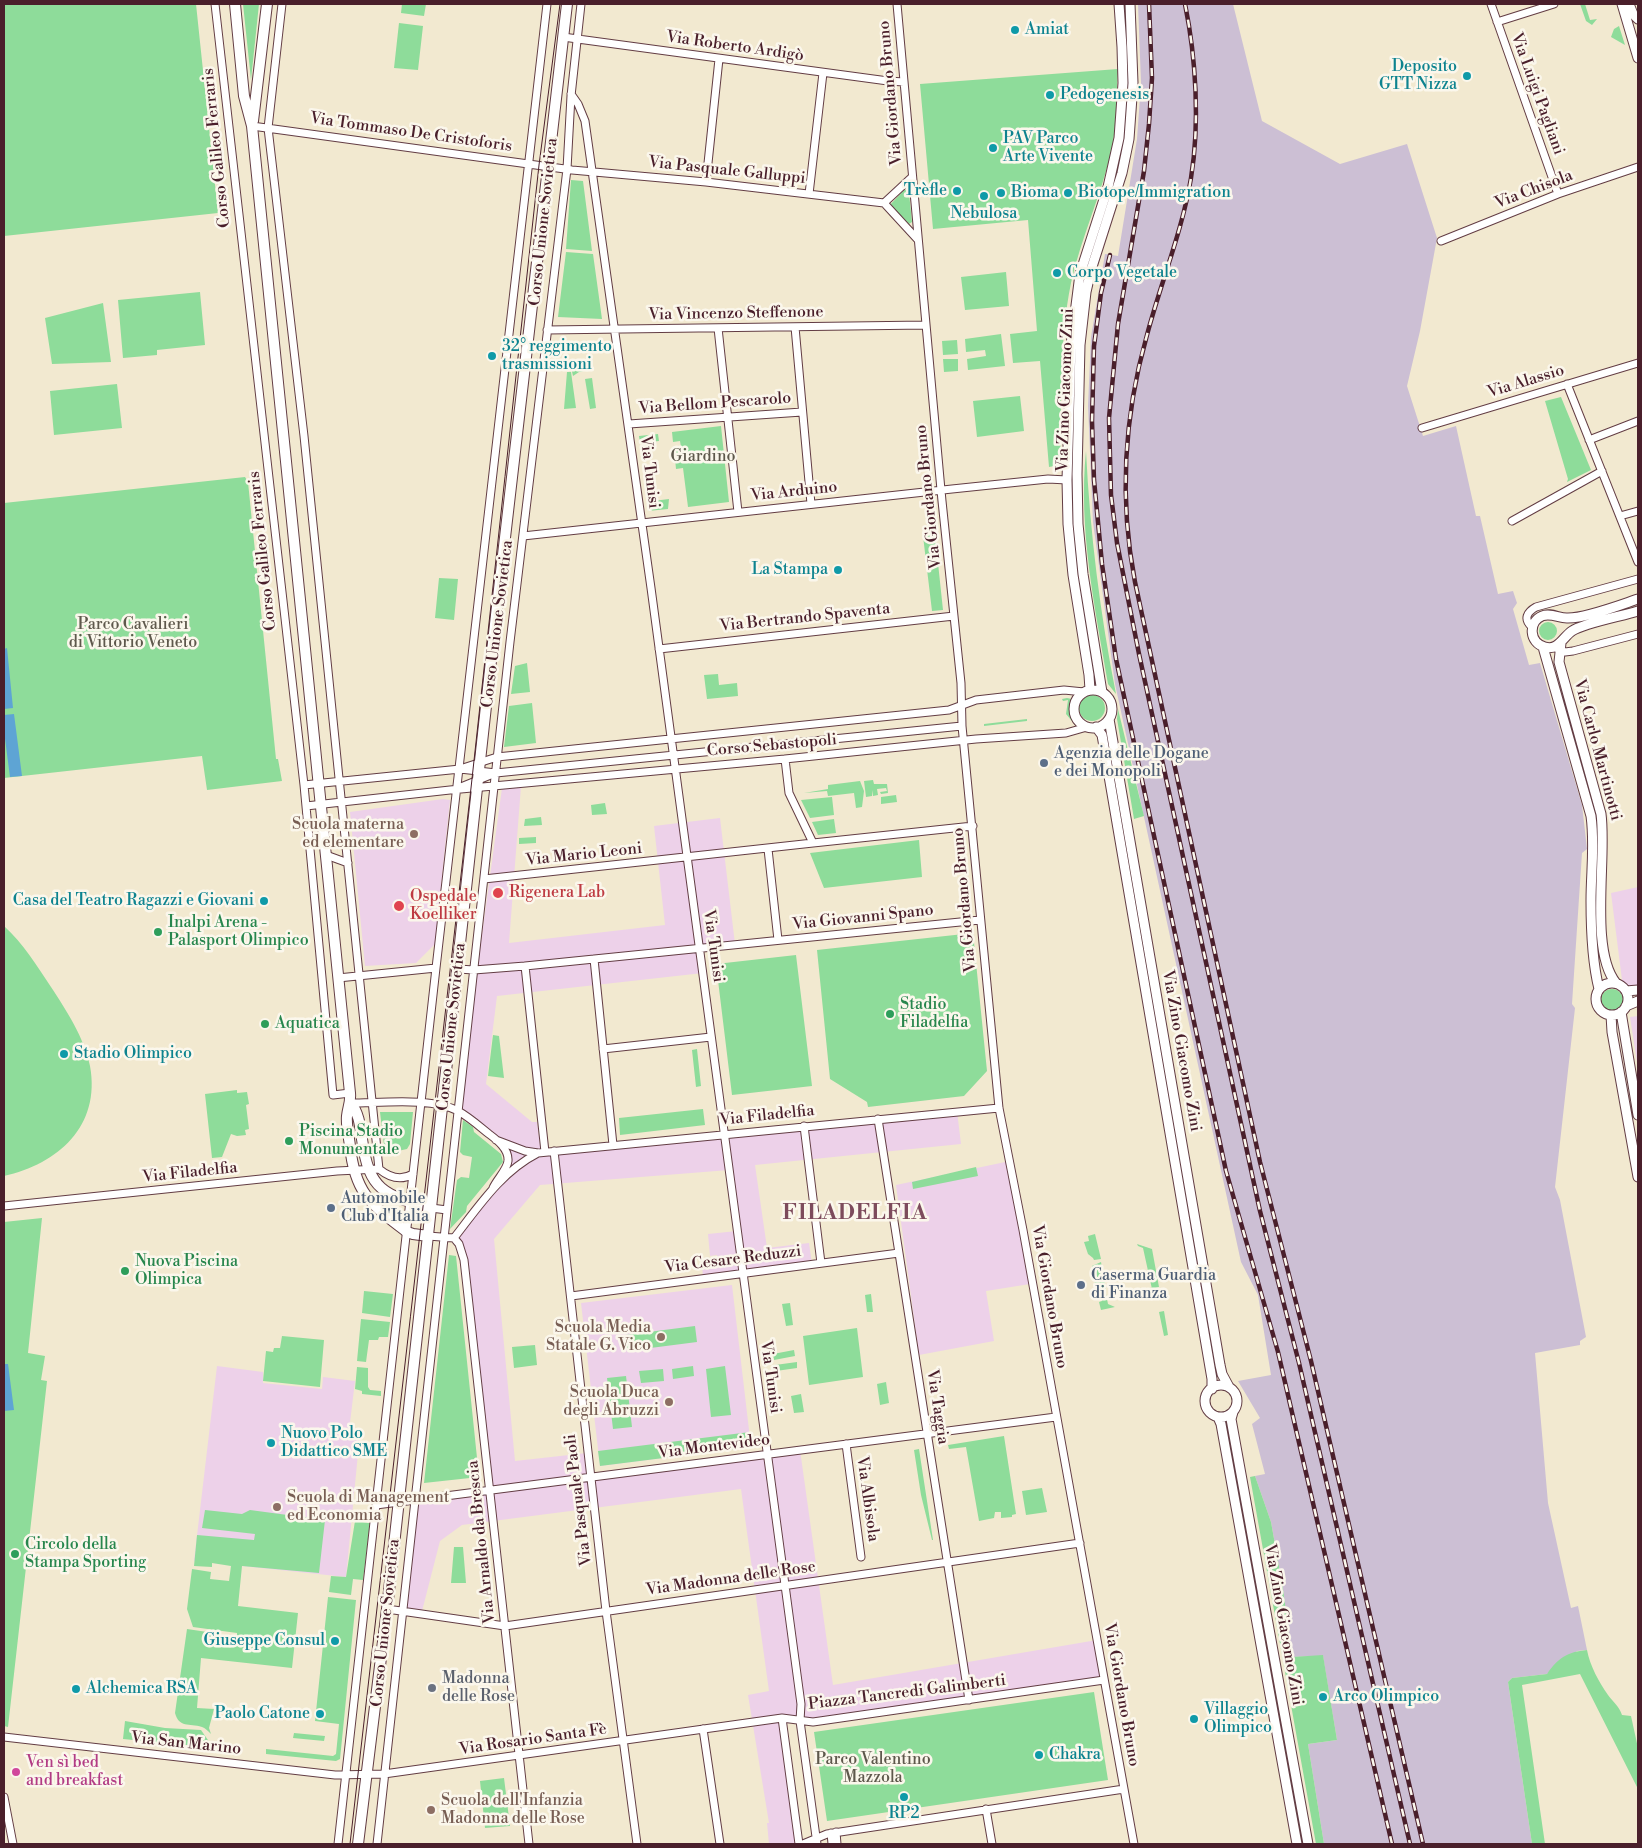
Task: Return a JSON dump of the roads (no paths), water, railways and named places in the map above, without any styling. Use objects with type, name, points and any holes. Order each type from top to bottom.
[{"type":"main road","name":"Corso Galileo Ferraris","points":[[235,4],[244,96],[252,126],[351,1098]]},
{"type":"main road","name":"Corso Galileo Ferraris","points":[[252,126],[267,4]]},
{"type":"main road","name":"Corso Unione Sovietica","points":[[358,1844],[387,1609],[479,774],[550,167],[567,4]]},
{"type":"main road","points":[[351,1098],[358,1113],[368,1169],[373,1180],[382,1190],[396,1198],[431,1208]]},
{"type":"main road","points":[[351,1098],[347,1116],[354,1170],[363,1193],[367,1199],[407,1232],[428,1236]]},
{"type":"street","name":"Corso Galileo Ferraris","points":[[216,4],[304,785],[333,1095],[351,1098]]},
{"type":"street","points":[[282,4],[268,128],[303,426],[380,1169],[387,1175],[397,1178],[406,1178],[413,1174]]},
{"type":"street","name":"Corso Unione Sovietica","points":[[338,1844],[547,4]]},
{"type":"street","name":"Corso Unione Sovietica","points":[[377,1844],[497,757],[567,169],[571,94],[581,4]]},
{"type":"street","name":"Via Giordano Bruno","points":[[897,4],[961,688],[963,741],[973,826],[980,920],[999,1108],[1024,1233],[1134,1844]]},
{"type":"street","name":"Via Zino Giacomo Zini","points":[[1087,691],[1090,675],[1073,575],[1067,480],[1070,345],[1075,300],[1086,251],[1108,187],[1119,138],[1122,74],[1119,4]]},
{"type":"street","name":"Via Zino Giacomo Zini","points":[[1102,692],[1083,574],[1078,524],[1077,474],[1080,345],[1091,270],[1122,172],[1129,140],[1133,83],[1130,4]]},
{"type":"street","name":"Via Luigi Pagliani","points":[[1491,4],[1558,194]]},
{"type":"street","points":[[1497,22],[1554,4]]},
{"type":"street","points":[[1622,4],[1638,58]]},
{"type":"street","points":[[1629,4],[1633,14],[1638,19]]},
{"type":"street","name":"Via Roberto Ardigò","points":[[563,37],[888,82],[904,82]]},
{"type":"street","points":[[706,182],[719,59]]},
{"type":"street","points":[[809,194],[823,73]]},
{"type":"street","name":"Via Tunisi","points":[[571,94],[578,104],[585,121],[628,424],[801,1704],[800,1721]]},
{"type":"street","name":"Via Tommaso De Cristoforis","points":[[252,126],[567,169]]},
{"type":"street","name":"Via Chisola","points":[[1441,241],[1558,194],[1638,167]]},
{"type":"street","name":"Via Pasquale Galluppi","points":[[567,169],[706,182],[884,203]]},
{"type":"street","points":[[912,178],[884,203],[918,241]]},
{"type":"street","name":"Via Vincenzo Steffenone","points":[[547,330],[926,325]]},
{"type":"street","points":[[795,327],[811,504]]},
{"type":"street","points":[[718,328],[738,512]]},
{"type":"street","name":"Via Alassio","points":[[1422,428],[1638,363]]},
{"type":"street","points":[[506,365],[526,366]]},
{"type":"street","points":[[1567,384],[1638,562]]},
{"type":"street","name":"Via Bellom Pescarolo","points":[[628,424],[802,412]]},
{"type":"street","points":[[1589,440],[1638,421]]},
{"type":"street","points":[[1512,521],[1602,471]]},
{"type":"street","name":"Via Arduino","points":[[523,536],[941,490],[1048,479],[1067,480]]},
{"type":"street","points":[[1620,516],[1638,511]]},
{"type":"street","points":[[1638,579],[1536,607],[1526,616],[1528,624],[1532,627],[1538,618],[1546,614],[1562,618],[1574,618],[1638,599]]},
{"type":"street","points":[[1558,646],[1568,634],[1577,628],[1638,611]]},
{"type":"street","name":"Via Bertrando Spaventa","points":[[659,648],[954,616]]},
{"type":"street","name":"Via Carlo Martinotti","points":[[1532,627],[1533,638],[1543,647],[1591,816],[1594,844],[1591,901],[1592,931],[1599,989]]},
{"type":"street","points":[[1543,647],[1558,646],[1570,652],[1638,634]]},
{"type":"street","name":"Via Carlo Martinotti","points":[[1558,646],[1558,662],[1601,814],[1603,829],[1601,870],[1602,930],[1608,970],[1616,983]]},
{"type":"street","name":"Corso Sebastopoli","points":[[306,806],[458,789],[479,774],[497,757],[949,710],[976,700],[1055,692],[1087,691]]},
{"type":"street","points":[[1087,691],[1102,692],[1110,701],[1112,707],[1108,719],[1101,725],[1092,727],[1078,721],[1074,710],[1076,700],[1087,691]]},
{"type":"street","name":"Via Zino Giacomo Zini","points":[[1108,719],[1220,1365],[1229,1388]]},
{"type":"street","name":"Corso Sebastopoli","points":[[304,785],[460,769],[479,774],[496,773],[962,726]]},
{"type":"street","name":"Corso Sebastopoli","points":[[479,774],[494,786],[963,741],[1066,733],[1092,727]]},
{"type":"street","name":"Via Zino Giacomo Zini","points":[[1092,727],[1102,735],[1212,1379],[1212,1389]]},
{"type":"street","points":[[785,759],[789,793],[813,843]]},
{"type":"street","points":[[687,858],[973,826]]},
{"type":"street","name":"Via Giovanni Spano","points":[[768,849],[778,940]]},
{"type":"street","points":[[326,855],[348,863]]},
{"type":"street","name":"Via Mario Leoni","points":[[484,879],[687,858]]},
{"type":"street","name":"Via Giovanni Spano","points":[[458,969],[474,970],[525,966],[980,920]]},
{"type":"street","points":[[594,959],[613,1145]]},
{"type":"street","points":[[525,966],[541,1152]]},
{"type":"street","points":[[338,978],[436,968]]},
{"type":"street","points":[[1638,1001],[1624,1009],[1611,1015],[1604,1014],[1597,1007],[1596,999],[1599,989],[1607,984],[1616,983],[1626,991],[1628,1001],[1624,1009],[1622,1023],[1638,1114]]},
{"type":"street","points":[[1626,991],[1638,990]]},
{"type":"street","points":[[1611,1015],[1612,1032],[1638,1177]]},
{"type":"street","points":[[603,1049],[711,1038]]},
{"type":"street","points":[[351,1098],[373,1102],[442,1105],[458,1111],[496,1140],[506,1152],[508,1159],[506,1166],[493,1188],[454,1238],[428,1236]]},
{"type":"street","name":"Via Filadelfia","points":[[541,1152],[999,1108]]},
{"type":"street","name":"Via Taggia","points":[[878,1119],[969,1700]]},
{"type":"street","points":[[804,1126],[821,1263]]},
{"type":"street","points":[[496,1140],[525,1151],[541,1152]]},
{"type":"street","name":"Via Pasquale Paoli","points":[[554,1151],[606,1611],[637,1844]]},
{"type":"street","points":[[493,1188],[517,1165],[541,1152]]},
{"type":"street","name":"Via Filadelfia","points":[[4,1206],[354,1170],[380,1169]]},
{"type":"street","points":[[431,1208],[447,1210]]},
{"type":"street","name":"Via Arnaldo da Brescia","points":[[454,1238],[459,1244],[464,1260],[529,1844]]},
{"type":"street","name":"Via Cesare Reduzzi","points":[[571,1296],[899,1252]]},
{"type":"street","points":[[1220,1386],[1229,1388],[1237,1398],[1237,1405],[1233,1412],[1225,1417],[1210,1412],[1206,1404],[1207,1396],[1212,1389],[1220,1386]]},
{"type":"street","name":"Via Zino Giacomo Zini","points":[[1233,1412],[1231,1420],[1308,1844]]},
{"type":"street","name":"Via Zino Giacomo Zini","points":[[1218,1416],[1297,1844]]},
{"type":"street","name":"Via Montevideo","points":[[376,1505],[1056,1417]]},
{"type":"street","name":"Via Albisola","points":[[846,1444],[861,1557]]},
{"type":"street","name":"Via Madonna delle Rose","points":[[387,1609],[505,1626],[1080,1543]]},
{"type":"street","name":"Piazza Tancredi Galimberti","points":[[816,1841],[800,1721],[813,1722],[1104,1680]]},
{"type":"street","points":[[782,1718],[801,1844],[816,1841],[833,1833],[1124,1789]]},
{"type":"street","name":"Via Rosario Santa Fè","points":[[366,1775],[782,1718],[800,1721]]},
{"type":"street","points":[[703,1730],[720,1844]]},
{"type":"street","name":"Via San Marino","points":[[4,1737],[346,1776],[366,1775]]},
{"type":"street","points":[[4,1797],[13,1844]]},
{"type":"street","points":[[986,1810],[992,1844]]},
{"type":"street","points":[[832,1844],[833,1833]]},
{"type":"street","points":[[833,1833],[837,1844]]},
{"type":"water","points":[[7,648],[13,708],[4,709],[4,649]]},
{"type":"water","points":[[14,714],[22,776],[10,777],[4,731],[4,715]]},
{"type":"water","points":[[4,1364],[8,1364],[14,1410],[4,1411]]},
{"type":"tram line","points":[[350,1844],[471,788],[539,165],[560,4]]},
{"type":"railway","points":[[1149,4],[1152,78],[1149,124],[1144,171],[1118,324],[1109,418],[1111,495],[1117,543],[1139,654],[1260,1211],[1299,1363],[1410,1844]]},
{"type":"railway","points":[[1185,4],[1192,46],[1196,91],[1194,157],[1182,218],[1147,335],[1133,396],[1126,458],[1127,520],[1130,551],[1135,582],[1260,1162],[1311,1361],[1423,1844]]},
{"type":"railway","points":[[1110,255],[1101,293],[1094,346],[1092,421],[1094,480],[1102,564],[1116,659],[1226,1171],[1278,1352],[1392,1844]]},
{"type":"place","name":"Amiat","points":[[1015,30]]},
{"type":"place","name":"Deposito GTT Nizza","points":[[1467,76]]},
{"type":"place","name":"Pedogenesis","points":[[1050,95]]},
{"type":"place","name":"PAV Parco Arte Vivente","points":[[993,148]]},
{"type":"place","name":"Trèfle","points":[[957,191]]},
{"type":"place","name":"Bioma","points":[[1001,193]]},
{"type":"place","name":"Biotope/Immigration","points":[[1068,193]]},
{"type":"place","name":"Nebulosa","points":[[984,196]]},
{"type":"place","name":"Corpo Vegetale","points":[[1057,273]]},
{"type":"place","name":"32° reggimento trasmissioni","points":[[492,356]]},
{"type":"place","name":"La Stampa","points":[[838,570]]},
{"type":"place","name":"Agenzia delle Dogane e dei Monopoli","points":[[1044,763]]},
{"type":"place","name":"Scuola materna ed elementare","points":[[414,834]]},
{"type":"place","name":"Rigenera Lab","points":[[498,893]]},
{"type":"place","name":"Casa del Teatro Ragazzi e Giovani","points":[[264,901]]},
{"type":"place","name":"Ospedale Koelliker","points":[[399,906]]},
{"type":"place","name":"Inalpi Arena - Palasport Olimpico","points":[[158,932]]},
{"type":"place","name":"Stadio Filadelfia","points":[[890,1014]]},
{"type":"place","name":"Aquatica","points":[[265,1024]]},
{"type":"place","name":"Stadio Olimpico","points":[[64,1054]]},
{"type":"place","name":"Piscina Stadio Monumentale","points":[[289,1141]]},
{"type":"place","name":"Automobile Club d'Italia","points":[[331,1208]]},
{"type":"place","name":"Nuova Piscina Olimpica","points":[[125,1271]]},
{"type":"place","name":"Caserma Guardia di Finanza","points":[[1081,1285]]},
{"type":"place","name":"Scuola Media Statale G. Vico","points":[[661,1337]]},
{"type":"place","name":"Scuola Duca degli Abruzzi","points":[[669,1402]]},
{"type":"place","name":"Nuovo Polo Didattico SME","points":[[271,1443]]},
{"type":"place","name":"Scuola di Management ed Economia","points":[[277,1507]]},
{"type":"place","name":"Circolo della Stampa Sporting","points":[[15,1554]]},
{"type":"place","name":"Giuseppe Consul","points":[[335,1641]]},
{"type":"place","name":"Madonna delle Rose","points":[[432,1688]]},
{"type":"place","name":"Alchemica RSA","points":[[76,1689]]},
{"type":"place","name":"Arco Olimpico","points":[[1323,1697]]},
{"type":"place","name":"Paolo Catone","points":[[320,1714]]},
{"type":"place","name":"Villaggio Olimpico","points":[[1194,1719]]},
{"type":"place","name":"Chakra","points":[[1039,1755]]},
{"type":"place","name":"Ven sì bed and breakfast","points":[[16,1772]]},
{"type":"place","name":"RP2","points":[[904,1797]]},
{"type":"place","name":"Scuola dell'Infanzia Madonna delle Rose","points":[[431,1810]]},
{"type":"district","name":"FILADELFIA","points":[[855,1214]]},
{"type":"park label","name":"Giardino","points":[[703,457]]},
{"type":"park label","name":"Parco Cavalieri di Vittorio Veneto","points":[[133,634]]},
{"type":"park label","name":"Parco Valentino Mazzola","points":[[873,1769]]}]
